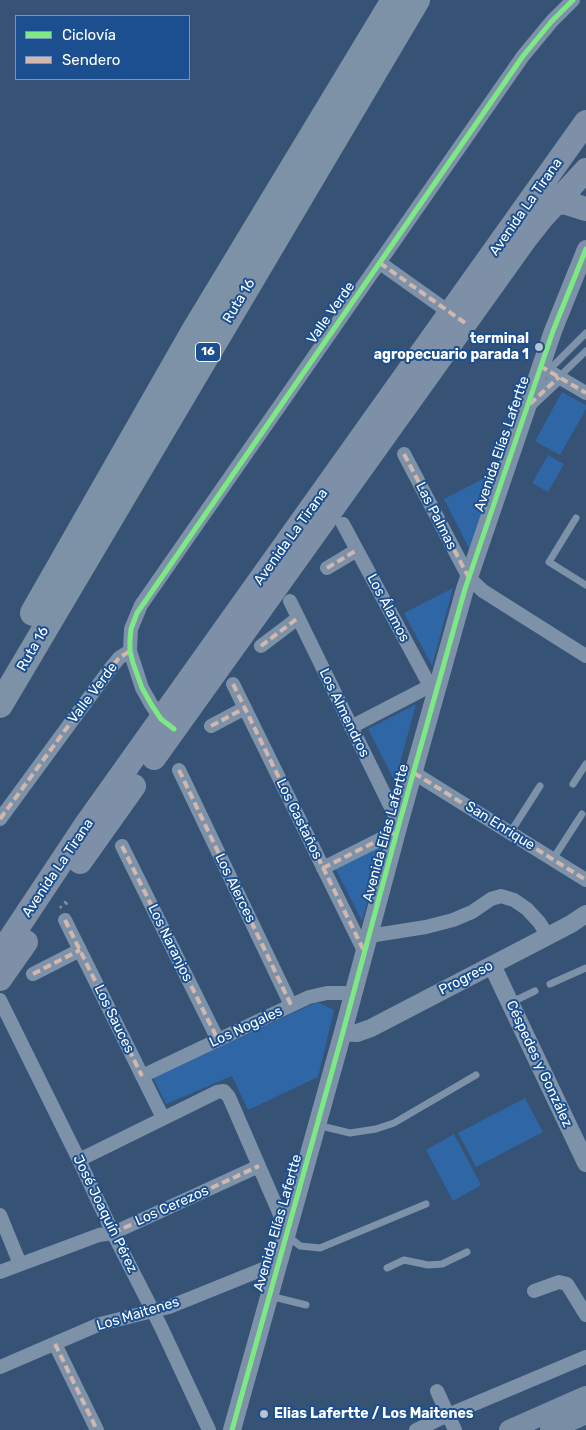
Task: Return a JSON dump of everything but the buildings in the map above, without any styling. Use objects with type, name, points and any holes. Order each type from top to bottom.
[{"type":"highway","name":"Ruta 16","points":[[0,670],[102,495],[194,331],[394,0]]},
{"type":"highway","name":"Ruta 16","points":[[0,705],[417,0]]},
{"type":"highway","name":"Avenida La Tirana","points":[[0,979],[168,724],[458,318],[586,122]]},
{"type":"highway","name":"Avenida La Tirana","points":[[458,318],[556,202],[586,170]]},
{"type":"highway","points":[[556,202],[567,203],[586,209]]},
{"type":"highway","name":"Avenida La Tirana","points":[[0,954],[87,822],[168,724]]},
{"type":"main road","points":[[509,1430],[586,1396]]},
{"type":"main road","points":[[550,1430],[586,1414]]},
{"type":"street","name":"Valle Verde","points":[[0,819],[110,669],[119,658],[130,651],[131,629],[141,605],[523,56],[552,21],[573,0]]},
{"type":"street","name":"Avenida Elías Lafertte","points":[[232,1430],[344,1032],[414,773],[434,687],[464,589],[526,408],[549,371],[566,296],[586,249]]},
{"type":"street","points":[[380,263],[458,318]]},
{"type":"street","points":[[549,371],[586,394]]},
{"type":"street","name":"Las Palmas","points":[[404,454],[469,578]]},
{"type":"street","name":"Los Álamos","points":[[343,524],[434,687]]},
{"type":"street","points":[[327,568],[357,550]]},
{"type":"street","points":[[469,578],[483,591],[586,656]]},
{"type":"street","name":"Los Almendros","points":[[290,601],[398,828]]},
{"type":"street","points":[[261,646],[298,618]]},
{"type":"street","points":[[130,651],[142,688],[168,724]]},
{"type":"street","name":"Los Castaños","points":[[233,684],[323,868],[367,945]]},
{"type":"street","points":[[351,727],[434,687]]},
{"type":"street","points":[[211,726],[245,708]]},
{"type":"street","name":"Los Alerces","points":[[179,770],[291,1005]]},
{"type":"street","name":"San Enrique","points":[[414,773],[586,880]]},
{"type":"street","points":[[323,868],[398,828]]},
{"type":"street","name":"Los Naranjos","points":[[122,846],[218,1040]]},
{"type":"street","points":[[367,945],[453,920],[501,896],[514,900],[527,909],[548,936]]},
{"type":"street","name":"Progreso","points":[[344,1032],[356,1033],[370,1028],[548,936],[586,914]]},
{"type":"street","name":"Los Sauces","points":[[65,920],[163,1118]]},
{"type":"street","points":[[33,974],[80,950]]},
{"type":"street","name":"Céspedes y González","points":[[492,965],[586,1163]]},
{"type":"street","name":"Los Nogales","points":[[142,1076],[309,997],[326,993],[353,995]]},
{"type":"street","name":"José Joaquín Pérez","points":[[0,1000],[153,1311],[209,1430]]},
{"type":"street","points":[[79,1160],[217,1092],[224,1092],[230,1097],[286,1235]]},
{"type":"street","name":"Los Cerezos","points":[[0,1272],[99,1235],[113,1233],[259,1166]]},
{"type":"street","points":[[0,1215],[20,1264]]},
{"type":"street","name":"Los Maitenes","points":[[0,1367],[100,1324],[169,1306],[278,1263]]},
{"type":"street","points":[[534,1291],[559,1282],[567,1284],[586,1315]]},
{"type":"street","points":[[55,1344],[96,1430]]},
{"type":"street","points":[[416,1430],[586,1357]]},
{"type":"street","points":[[437,1391],[455,1430]]},
{"type":"lane","points":[[549,371],[586,333]]},
{"type":"lane","points":[[549,371],[586,351]]},
{"type":"lane","points":[[576,518],[549,562],[586,585]]},
{"type":"lane","points":[[573,784],[586,764]]},
{"type":"lane","points":[[510,833],[540,786]]},
{"type":"lane","points":[[553,859],[582,814]]},
{"type":"lane","points":[[550,984],[586,968]]},
{"type":"lane","points":[[510,1003],[534,991]]},
{"type":"lane","points":[[317,1125],[350,1133],[376,1129],[394,1123],[476,1075]]},
{"type":"lane","points":[[286,1235],[300,1246],[320,1248],[426,1204]]},
{"type":"lane","points":[[387,1268],[404,1260],[428,1265],[442,1264],[467,1252]]},
{"type":"lane","points":[[269,1296],[306,1305]]},
{"type":"shaded area","points":[[562,392],[586,405],[586,409],[560,455],[535,441]]},
{"type":"shaded area","points":[[548,455],[564,464],[548,492],[532,483]]},
{"type":"shaded area","points":[[492,474],[471,552],[444,499]]},
{"type":"shaded area","points":[[453,588],[432,666],[404,613]]},
{"type":"shaded area","points":[[416,704],[395,782],[368,729]]},
{"type":"shaded area","points":[[383,843],[362,921],[335,868]]},
{"type":"shaded area","points":[[317,1002],[334,1010],[318,1077],[248,1110],[232,1076],[166,1104],[153,1078]]},
{"type":"shaded area","points":[[525,1098],[543,1132],[476,1167],[458,1133]]},
{"type":"shaded area","points":[[454,1134],[481,1185],[453,1201],[426,1150]]},
{"type":"marked path","points":[[380,263],[465,323]]},
{"type":"marked path","points":[[540,366],[586,393]]},
{"type":"marked path","points":[[530,404],[559,377]]},
{"type":"marked path","points":[[404,454],[469,578]]},
{"type":"marked path","points":[[327,568],[357,550]]},
{"type":"marked path","points":[[261,646],[298,618]]},
{"type":"marked path","points":[[0,819],[110,669],[119,658],[130,651]]},
{"type":"marked path","points":[[233,684],[365,953]]},
{"type":"marked path","points":[[211,726],[245,708]]},
{"type":"marked path","points":[[179,770],[291,1005]]},
{"type":"marked path","points":[[414,773],[586,880]]},
{"type":"marked path","points":[[323,868],[397,831]]},
{"type":"marked path","points":[[122,846],[218,1040]]},
{"type":"marked path","points":[[65,920],[142,1076]]},
{"type":"marked path","points":[[33,974],[80,950]]},
{"type":"marked path","points":[[113,1233],[259,1166]]},
{"type":"marked path","points":[[55,1344],[97,1430]]},
{"type":"cycle path","points":[[174,729],[161,719],[151,704],[142,688],[133,663],[130,640],[131,629],[137,613],[523,56],[552,21],[573,0]]},
{"type":"cycle path","points":[[232,1430],[465,589],[553,331],[586,249]]},
{"type":"place","name":"terminal agropecuario parada 1","points":[[539,347]]},
{"type":"place","name":"Elias Lafertte / Los Maitenes","points":[[264,1414]]}]
